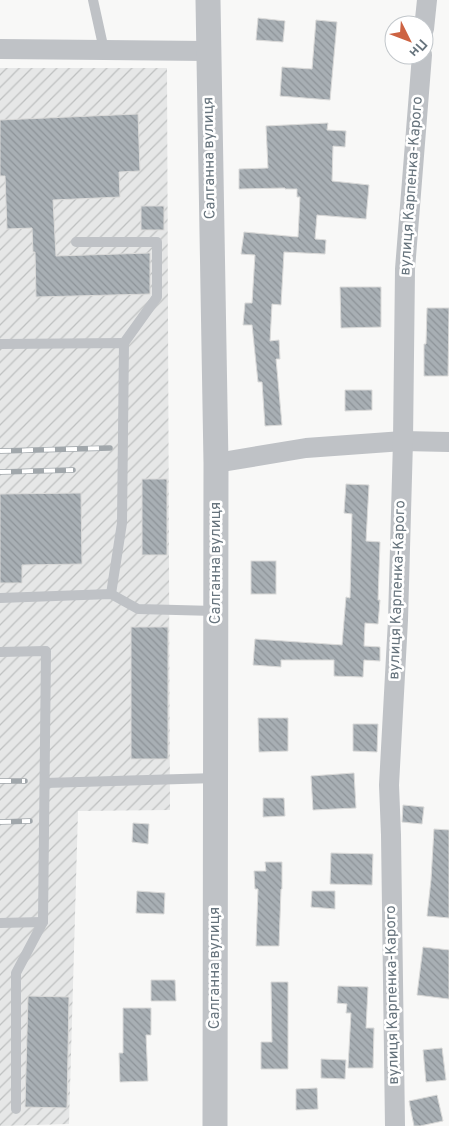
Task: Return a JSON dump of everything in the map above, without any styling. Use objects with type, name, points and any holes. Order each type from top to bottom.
[{"type":"street","name":"Салганна вулиця","points":[[208,0],[216,463],[215,1126]]},
{"type":"street","points":[[425,15],[427,0]]},
{"type":"street","points":[[0,49],[208,51]]},
{"type":"street","name":"вулиця Карпенка-Карого","points":[[394,1126],[389,785],[398,620],[404,441],[405,269],[421,65]]},
{"type":"street","points":[[216,463],[306,448],[404,441],[449,442]]},
{"type":"lane","points":[[93,0],[104,50]]},
{"type":"lane","points":[[76,242],[157,242],[157,298],[124,343],[122,523],[111,594]]},
{"type":"lane","points":[[0,344],[124,343]]},
{"type":"lane","points":[[0,598],[111,594],[138,609],[216,611]]},
{"type":"lane","points":[[0,652],[46,651],[43,922],[16,973],[16,1109]]},
{"type":"lane","points":[[45,783],[216,778]]},
{"type":"lane","points":[[0,922],[43,922]]},
{"type":"shaded area","points":[[0,68],[167,68],[170,810],[78,811],[69,1124],[0,1126]]},
{"type":"building","points":[[258,18],[285,21],[283,42],[256,40]]},
{"type":"building","points":[[316,20],[337,22],[330,100],[280,96],[282,67],[312,69]]},
{"type":"building","points":[[138,114],[140,171],[119,172],[120,197],[53,200],[56,256],[150,253],[150,294],[36,297],[35,252],[33,252],[32,228],[7,229],[5,176],[0,176],[0,120]]},
{"type":"building","points":[[328,123],[327,130],[346,131],[345,147],[333,146],[332,181],[369,185],[366,219],[317,215],[315,239],[326,240],[325,254],[284,252],[281,305],[272,304],[270,341],[279,340],[280,359],[276,359],[282,425],[265,426],[262,382],[258,382],[252,325],[243,325],[245,303],[252,303],[255,255],[241,254],[244,232],[298,237],[300,197],[297,197],[297,189],[239,189],[239,169],[268,168],[266,126]]},
{"type":"building","points":[[141,206],[164,206],[164,230],[141,230]]},
{"type":"building","points":[[340,287],[381,287],[381,327],[341,328]]},
{"type":"building","points":[[427,308],[449,308],[448,376],[424,376]]},
{"type":"building","points":[[345,390],[372,390],[372,410],[345,411]]},
{"type":"building","points":[[142,479],[167,479],[167,555],[142,555]]},
{"type":"building","points":[[346,484],[369,485],[366,541],[380,542],[378,624],[365,623],[364,646],[380,647],[380,661],[364,660],[363,677],[334,676],[334,660],[281,660],[281,667],[253,665],[255,639],[342,645],[346,597],[350,598],[352,514],[344,513]]},
{"type":"building","points":[[81,493],[82,564],[22,565],[22,583],[0,583],[0,494]]},
{"type":"building","points":[[251,561],[276,561],[276,594],[251,594]]},
{"type":"building","points":[[131,627],[168,627],[168,759],[131,759]]},
{"type":"building","points":[[258,718],[288,718],[288,751],[259,752]]},
{"type":"building","points":[[353,724],[378,724],[377,752],[353,751]]},
{"type":"building","points":[[354,773],[356,808],[313,810],[311,776]]},
{"type":"building","points":[[263,798],[284,798],[285,816],[263,817]]},
{"type":"building","points":[[403,805],[424,807],[422,824],[402,822]]},
{"type":"building","points":[[133,823],[149,824],[148,844],[132,842]]},
{"type":"building","points":[[434,829],[449,830],[449,918],[427,916]]},
{"type":"building","points":[[331,853],[373,854],[372,885],[330,884]]},
{"type":"building","points":[[265,862],[282,862],[279,946],[256,946],[258,889],[255,889],[254,871],[266,871]]},
{"type":"building","points":[[137,891],[165,893],[164,914],[136,913]]},
{"type":"building","points":[[312,891],[335,891],[335,909],[311,907]]},
{"type":"building","points":[[423,947],[449,950],[449,999],[417,995]]},
{"type":"building","points":[[151,980],[175,980],[176,1001],[151,1001]]},
{"type":"building","points":[[271,982],[288,982],[288,1069],[261,1069],[261,1042],[272,1042]]},
{"type":"building","points":[[338,986],[368,987],[366,1028],[374,1028],[373,1068],[348,1068],[351,1013],[346,1013],[347,1004],[337,1003]]},
{"type":"building","points":[[28,996],[69,997],[67,1108],[25,1107]]},
{"type":"building","points":[[123,1008],[151,1008],[151,1035],[146,1035],[148,1081],[120,1082],[119,1053],[123,1053]]},
{"type":"building","points":[[442,1048],[446,1080],[426,1082],[423,1050]]},
{"type":"building","points":[[321,1059],[346,1060],[345,1079],[321,1078]]},
{"type":"building","points":[[317,1088],[318,1109],[296,1110],[296,1089]]},
{"type":"building","points":[[437,1095],[443,1121],[414,1126],[409,1101]]},
{"type":"railway","points":[[0,451],[110,448]]},
{"type":"railway","points":[[0,472],[73,470]]},
{"type":"railway","points":[[0,781],[25,781]]},
{"type":"railway","points":[[0,822],[30,821]]}]
